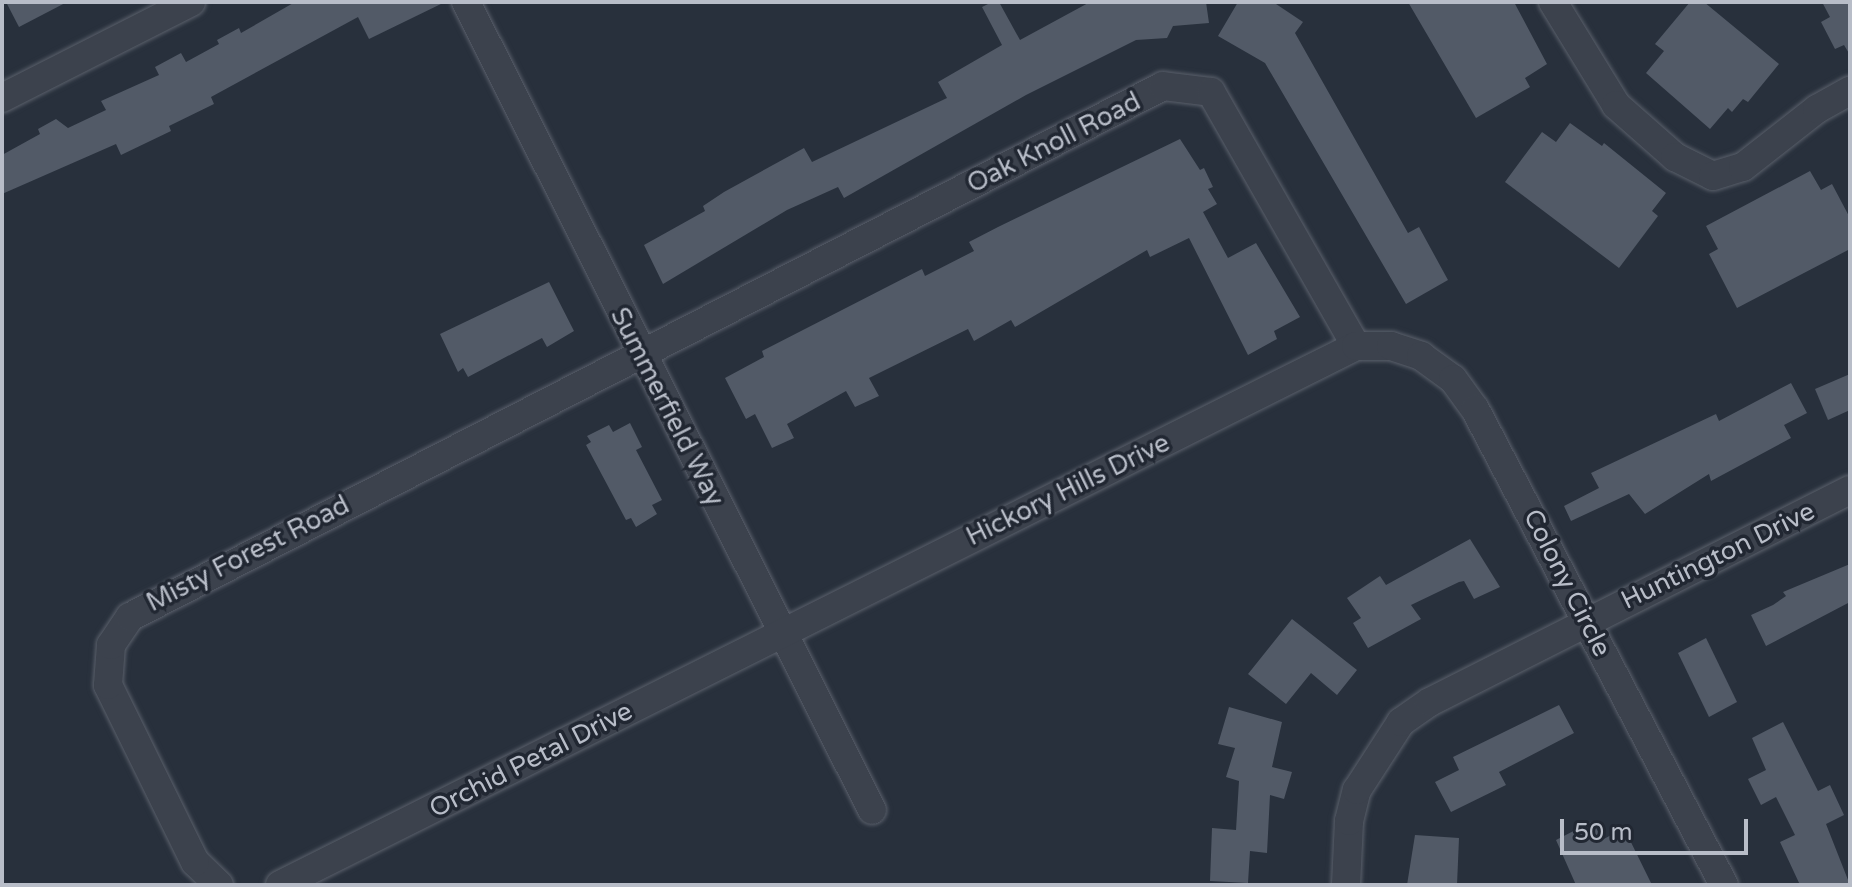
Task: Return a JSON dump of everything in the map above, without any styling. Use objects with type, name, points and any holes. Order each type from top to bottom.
[{"type":"street","name":"Summerfield Way","points":[[466,2],[641,356],[872,810]]},
{"type":"street","points":[[1553,2],[1616,105],[1675,157],[1713,176],[1743,167],[1817,109],[1850,91]]},
{"type":"street","points":[[2,98],[181,4]]},
{"type":"street","name":"Oak Knoll Road","points":[[641,356],[1163,86],[1178,84],[1211,92],[1356,346]]},
{"type":"street","name":"Colony Circle","points":[[1356,346],[1391,346],[1421,356],[1453,379],[1475,409],[1724,885]]},
{"type":"street","name":"Hickory Hills Drive","points":[[781,633],[1356,346]]},
{"type":"street","name":"Misty Forest Road","points":[[219,885],[195,862],[118,713],[107,662],[118,627],[174,590],[641,356]]},
{"type":"street","name":"Huntington Drive","points":[[1346,885],[1347,833],[1357,790],[1401,722],[1430,702],[1586,621],[1850,490]]},
{"type":"street","name":"Orchid Petal Drive","points":[[280,885],[781,633]]},
{"type":"building","points":[[6,2],[67,2],[19,27]]},
{"type":"building","points":[[295,2],[445,2],[369,39],[358,17],[211,97],[214,104],[169,126],[171,131],[121,155],[116,144],[2,194],[2,155],[40,134],[38,129],[56,119],[68,128],[106,110],[101,101],[159,75],[155,67],[181,53],[186,62],[219,44],[217,40],[239,28],[241,33]]},
{"type":"building","points":[[999,2],[1020,40],[1090,2],[1206,2],[1209,23],[1173,26],[1167,38],[1136,40],[1026,95],[844,198],[838,187],[787,210],[663,284],[644,245],[705,211],[703,206],[724,192],[804,148],[812,162],[947,98],[938,82],[1002,45],[982,7]]},
{"type":"building","points":[[1238,2],[1273,2],[1303,22],[1295,33],[1408,233],[1419,227],[1448,280],[1406,304],[1265,63],[1218,36]]},
{"type":"building","points":[[1408,2],[1514,2],[1547,64],[1525,78],[1530,87],[1476,118]]},
{"type":"building","points":[[1690,2],[1704,2],[1779,64],[1748,102],[1743,99],[1732,112],[1728,108],[1710,129],[1646,73],[1664,51],[1655,44]]},
{"type":"building","points":[[1822,2],[1850,2],[1850,55],[1844,45],[1835,49],[1821,22],[1830,17]]},
{"type":"building","points":[[1570,123],[1602,146],[1604,143],[1666,193],[1652,211],[1658,216],[1619,268],[1505,182],[1542,132],[1556,142]]},
{"type":"building","points":[[1180,139],[1200,170],[1204,168],[1213,187],[1208,189],[1217,204],[1203,212],[1228,258],[1256,243],[1300,317],[1274,331],[1277,339],[1248,355],[1189,238],[1150,257],[1147,250],[1015,327],[1011,320],[974,341],[968,329],[869,378],[879,396],[855,407],[846,391],[787,424],[794,438],[772,448],[755,414],[746,419],[725,378],[764,357],[762,351],[922,269],[925,276],[974,251],[969,242]]},
{"type":"building","points":[[1810,171],[1821,190],[1832,184],[1850,218],[1850,249],[1737,308],[1709,254],[1718,249],[1706,226]]},
{"type":"building","points":[[549,282],[574,331],[547,347],[542,338],[468,377],[463,368],[458,372],[440,334]]},
{"type":"building","points":[[1850,374],[1850,410],[1828,420],[1815,389]]},
{"type":"building","points":[[1791,383],[1807,413],[1784,425],[1791,438],[1711,481],[1709,474],[1645,514],[1629,494],[1571,521],[1564,506],[1599,488],[1591,473],[1716,414],[1719,421]]},
{"type":"building","points":[[630,423],[642,447],[636,450],[662,500],[652,505],[657,514],[636,527],[631,518],[626,520],[586,445],[591,442],[587,436],[609,425],[613,432]]},
{"type":"building","points":[[1470,539],[1500,587],[1474,599],[1464,581],[1459,582],[1411,605],[1421,619],[1368,648],[1353,623],[1361,618],[1347,598],[1380,576],[1386,585]]},
{"type":"building","points":[[1850,564],[1850,602],[1766,646],[1751,615],[1786,596],[1783,592]]},
{"type":"building","points":[[1292,619],[1357,670],[1337,695],[1311,673],[1286,704],[1248,674]]},
{"type":"building","points":[[1706,638],[1737,702],[1709,717],[1678,653]]},
{"type":"building","points":[[1559,705],[1574,733],[1499,772],[1506,785],[1451,812],[1435,782],[1459,770],[1453,757]]},
{"type":"building","points":[[1229,707],[1282,722],[1272,767],[1292,772],[1284,799],[1270,795],[1267,853],[1250,851],[1248,883],[1210,881],[1212,828],[1236,830],[1239,781],[1226,777],[1235,748],[1218,744]]},
{"type":"building","points":[[1783,722],[1818,791],[1830,785],[1844,815],[1826,824],[1850,885],[1800,885],[1780,842],[1795,835],[1776,797],[1761,805],[1748,779],[1766,770],[1752,738]]},
{"type":"building","points":[[1593,821],[1602,840],[1624,828],[1652,885],[1576,885],[1556,840]]},
{"type":"building","points":[[1415,835],[1459,838],[1457,885],[1407,885]]}]
